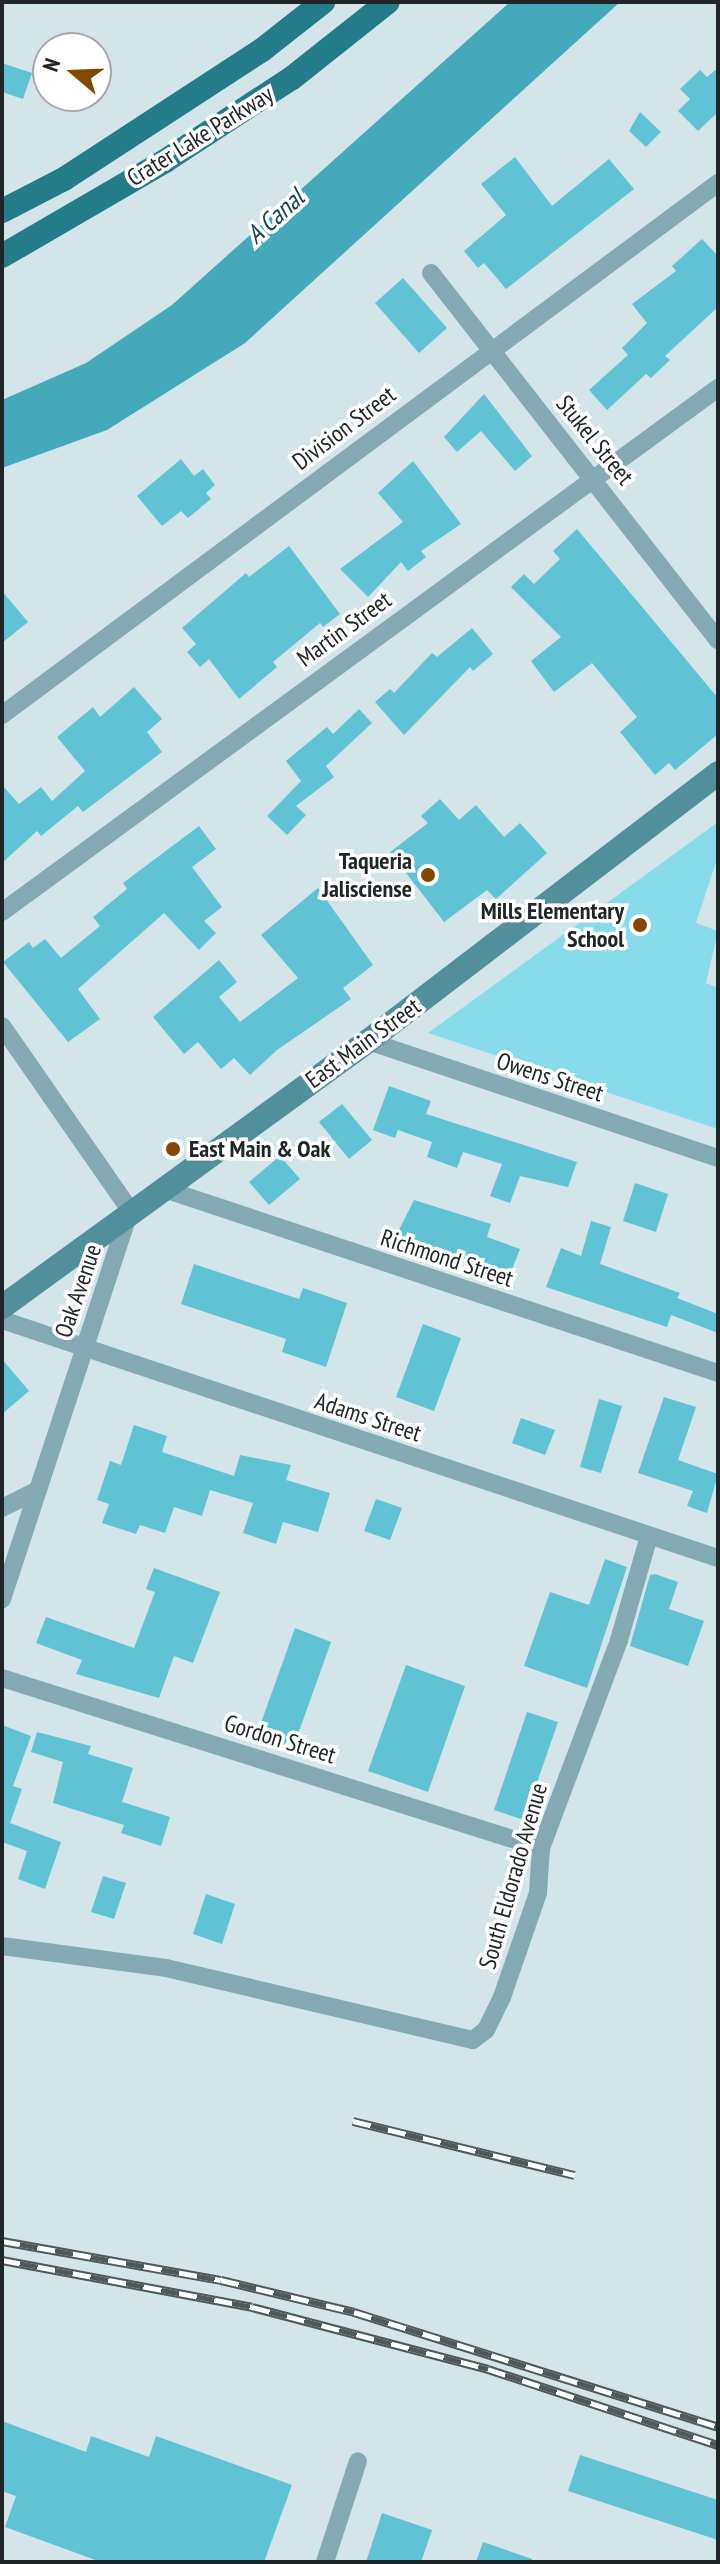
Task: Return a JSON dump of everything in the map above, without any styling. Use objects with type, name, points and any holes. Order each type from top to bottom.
[{"type":"main road","name":"Crater Lake Parkway","points":[[2,211],[64,179],[262,50],[323,2]]},
{"type":"main road","name":"Crater Lake Parkway","points":[[2,256],[279,87],[388,2]]},
{"type":"street","name":"Division Street","points":[[2,715],[490,349],[718,183]]},
{"type":"street","name":"Stukel Street","points":[[431,273],[593,475],[718,640]]},
{"type":"street","name":"Martin Street","points":[[2,912],[593,475],[718,388]]},
{"type":"street","name":"East Main Street","points":[[2,1307],[130,1210],[368,1041],[718,773]]},
{"type":"street","points":[[2,1026],[130,1210]]},
{"type":"street","name":"Owens Street","points":[[368,1041],[718,1158]]},
{"type":"street","name":"Richmond Street","points":[[161,1188],[718,1373]]},
{"type":"street","name":"Oak Avenue","points":[[2,1600],[130,1210]]},
{"type":"street","name":"Adams Street","points":[[2,1320],[718,1558]]},
{"type":"street","points":[[2,1508],[38,1490]]},
{"type":"street","name":"South Eldorado Avenue","points":[[2,1946],[166,1968],[473,2040],[486,2030],[502,1997],[538,1893],[541,1848],[619,1640],[649,1536]]},
{"type":"street","name":"Gordon Street","points":[[2,1678],[541,1848]]},
{"type":"street","points":[[325,2562],[358,2461]]},
{"type":"shaded area","name":"Mills Elementary School","points":[[718,822],[718,856],[696,923],[718,931],[706,983],[718,988],[718,1129],[428,1033]]},
{"type":"water","name":"A Canal","points":[[510,2],[620,2],[245,343],[107,430],[2,468],[2,400],[86,363],[172,305]]},
{"type":"building","points":[[2,63],[32,73],[23,99],[2,92]]},
{"type":"building","points":[[718,68],[718,112],[698,131],[678,111],[690,99],[680,89],[700,70],[707,77]]},
{"type":"building","points":[[640,112],[661,132],[646,147],[629,131]]},
{"type":"building","points":[[515,157],[552,206],[609,159],[634,189],[506,289],[484,263],[478,268],[464,251],[506,215],[481,184]]},
{"type":"building","points":[[702,239],[718,256],[718,307],[665,356],[670,360],[651,378],[646,374],[607,410],[589,390],[628,355],[622,348],[647,323],[632,304],[676,271],[672,266]]},
{"type":"building","points":[[403,278],[447,328],[419,353],[375,303]]},
{"type":"building","points":[[484,394],[532,456],[515,471],[481,431],[457,452],[444,437]]},
{"type":"building","points":[[181,459],[194,476],[203,469],[215,485],[206,493],[211,499],[188,518],[181,511],[162,526],[137,496]]},
{"type":"building","points":[[413,461],[461,524],[421,551],[426,557],[408,571],[401,562],[368,597],[340,569],[403,522],[378,493]]},
{"type":"building","points":[[577,529],[718,698],[718,734],[675,770],[669,763],[655,775],[620,732],[637,717],[592,663],[554,692],[531,661],[561,637],[511,587],[524,574],[534,584],[560,559],[553,551]]},
{"type":"building","points":[[289,546],[340,614],[323,627],[320,623],[273,662],[277,667],[239,699],[209,659],[200,667],[187,652],[196,644],[182,628],[246,573],[249,577]]},
{"type":"building","points":[[2,591],[28,622],[2,643]]},
{"type":"building","points":[[472,628],[493,654],[473,671],[470,667],[404,735],[375,702],[390,689],[394,693],[432,653],[437,657]]},
{"type":"building","points":[[134,687],[162,719],[147,732],[162,752],[83,812],[78,806],[41,836],[37,831],[2,863],[2,785],[19,804],[41,787],[52,801],[85,771],[57,737],[93,707],[100,717]]},
{"type":"building","points":[[359,709],[372,723],[326,766],[334,777],[296,806],[306,815],[287,835],[267,816],[301,781],[286,761],[327,727],[333,734]]},
{"type":"building","points":[[440,799],[459,820],[476,805],[504,837],[520,823],[547,853],[496,899],[487,890],[444,922],[390,852],[428,823],[421,816]]},
{"type":"building","points":[[199,826],[216,849],[192,867],[222,907],[204,921],[216,933],[199,950],[164,913],[78,989],[100,1019],[68,1042],[3,962],[29,942],[33,948],[45,939],[61,958],[100,926],[93,917],[127,889],[123,883]]},
{"type":"building","points":[[318,888],[373,965],[343,988],[351,999],[277,1050],[250,1075],[234,1058],[221,1069],[198,1042],[184,1054],[153,1017],[219,960],[237,982],[219,997],[240,1022],[298,978],[261,935]]},
{"type":"building","points":[[389,1086],[431,1101],[426,1114],[577,1162],[568,1187],[520,1176],[510,1203],[490,1196],[502,1164],[463,1152],[457,1168],[427,1157],[432,1142],[398,1130],[395,1138],[373,1130]]},
{"type":"building","points":[[342,1104],[372,1140],[349,1159],[319,1122]]},
{"type":"building","points":[[280,1156],[300,1179],[269,1205],[249,1182]]},
{"type":"building","points":[[635,1183],[668,1194],[656,1232],[623,1221]]},
{"type":"building","points":[[414,1200],[491,1224],[487,1237],[520,1249],[510,1275],[396,1236]]},
{"type":"building","points":[[591,1221],[611,1227],[600,1264],[680,1293],[677,1298],[718,1314],[718,1333],[671,1315],[667,1327],[546,1287],[561,1248],[581,1256]]},
{"type":"building","points":[[194,1264],[299,1299],[303,1288],[347,1303],[326,1367],[282,1352],[286,1339],[181,1304]]},
{"type":"building","points":[[423,1324],[461,1338],[434,1411],[396,1397]]},
{"type":"building","points":[[2,1359],[29,1391],[2,1414]]},
{"type":"building","points":[[664,1397],[696,1407],[678,1460],[718,1474],[707,1513],[687,1506],[693,1491],[638,1473]]},
{"type":"building","points":[[599,1399],[622,1406],[601,1473],[580,1467]]},
{"type":"building","points":[[521,1418],[555,1430],[545,1455],[512,1443]]},
{"type":"building","points":[[134,1425],[167,1436],[162,1452],[234,1476],[240,1455],[291,1465],[286,1480],[330,1493],[318,1532],[283,1522],[276,1544],[243,1533],[253,1503],[210,1490],[202,1516],[174,1507],[165,1533],[140,1525],[136,1534],[102,1523],[109,1504],[97,1500],[110,1461],[121,1465]]},
{"type":"building","points":[[376,1499],[402,1508],[390,1540],[364,1531]]},
{"type":"building","points":[[605,1559],[627,1567],[587,1688],[524,1666],[550,1592],[589,1605]]},
{"type":"building","points":[[154,1568],[220,1592],[193,1663],[174,1656],[159,1698],[76,1674],[82,1660],[36,1643],[46,1617],[134,1648],[155,1592],[146,1589]]},
{"type":"building","points":[[650,1575],[678,1582],[669,1609],[704,1621],[688,1666],[630,1646]]},
{"type":"building","points":[[295,1628],[331,1642],[293,1748],[257,1734]]},
{"type":"building","points":[[406,1665],[465,1686],[428,1792],[368,1771]]},
{"type":"building","points":[[527,1712],[558,1722],[524,1820],[494,1810]]},
{"type":"building","points":[[2,1725],[31,1736],[13,1786],[22,1789],[10,1823],[61,1842],[45,1889],[18,1879],[27,1851],[2,1842]]},
{"type":"building","points":[[37,1732],[91,1746],[88,1754],[133,1768],[122,1802],[170,1817],[161,1846],[121,1833],[124,1825],[53,1803],[63,1762],[31,1752]]},
{"type":"building","points":[[103,1876],[126,1883],[114,1919],[91,1912]]},
{"type":"building","points":[[206,1894],[235,1904],[222,1944],[193,1934]]},
{"type":"building","points":[[2,2421],[86,2452],[91,2436],[149,2457],[156,2436],[292,2485],[264,2562],[101,2562],[5,2527],[16,2496],[2,2491]]},
{"type":"building","points":[[580,2455],[718,2500],[718,2540],[568,2491]]},
{"type":"building","points":[[382,2513],[432,2530],[421,2562],[366,2562]]},
{"type":"building","points":[[483,2542],[532,2559],[532,2562],[476,2562]]},
{"type":"railway","points":[[353,2121],[575,2175]]},
{"type":"railway","points":[[2,2241],[221,2280],[354,2312],[718,2427]]},
{"type":"railway","points":[[2,2260],[252,2307],[488,2369],[718,2445]]},
{"type":"place","name":"Taqueria Jalisciense","points":[[428,875]]},
{"type":"place","name":"Mills Elementary School","points":[[640,925]]},
{"type":"place","name":"East Main & Oak","points":[[173,1149]]}]
